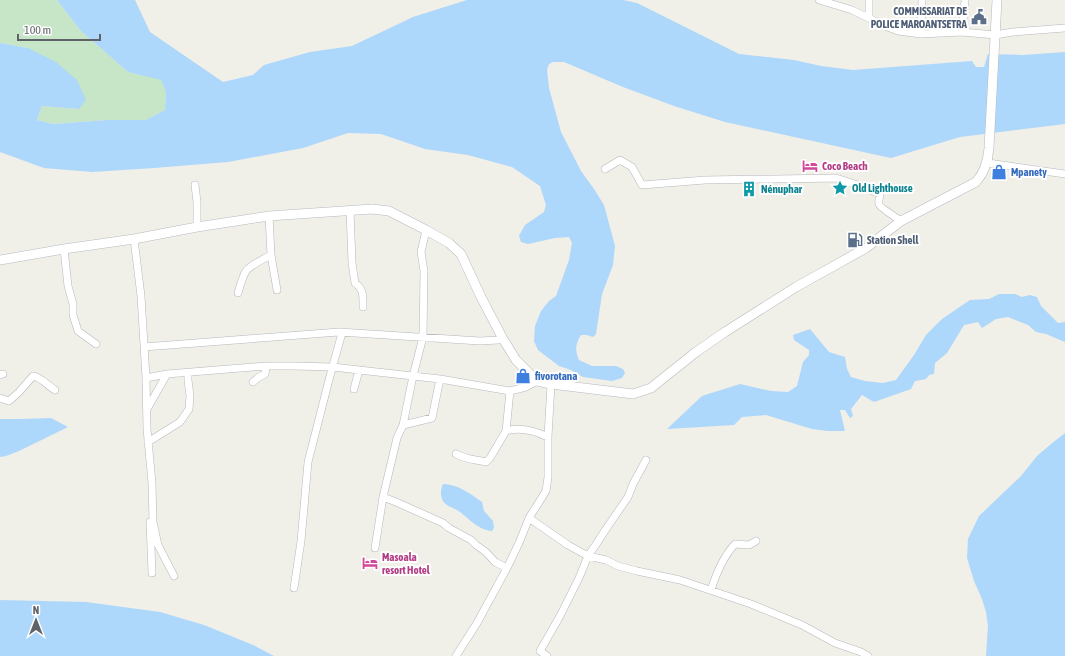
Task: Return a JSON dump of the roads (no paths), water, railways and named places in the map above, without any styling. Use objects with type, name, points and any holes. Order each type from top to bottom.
[{"type":"main road","points":[[0,260],[269,216],[372,209],[389,211],[449,243],[461,254],[503,339],[516,360],[537,381],[633,394],[650,388],[696,352],[725,332],[796,288],[866,248],[901,221],[976,182],[980,178],[988,163],[997,0]]},
{"type":"street","points":[[819,0],[846,8],[898,30],[921,34],[962,32],[996,35],[1012,32],[1065,28]]},
{"type":"street","points":[[869,0],[869,18]]},
{"type":"street","points":[[921,34],[922,0]]},
{"type":"street","points":[[962,32],[965,0]]},
{"type":"street","points":[[605,169],[620,160],[632,167],[642,185],[705,180],[836,178],[880,194],[879,204],[881,208],[901,221]]},
{"type":"street","points":[[988,163],[1065,174]]},
{"type":"street","points":[[195,185],[197,227]]},
{"type":"street","points":[[350,210],[352,263],[355,283],[360,286],[362,292],[363,307]]},
{"type":"street","points":[[269,216],[271,255],[277,290]]},
{"type":"street","points":[[375,548],[383,497],[397,438],[403,425],[423,337],[424,271],[421,252],[426,230]]},
{"type":"street","points":[[134,239],[141,296],[153,522],[158,546],[174,576]]},
{"type":"street","points":[[64,249],[68,286],[73,304],[73,315],[78,331],[96,344]]},
{"type":"street","points":[[238,293],[247,270],[262,259],[271,255]]},
{"type":"street","points":[[144,346],[342,333],[480,341],[503,339]]},
{"type":"street","points":[[294,588],[301,541],[308,462],[342,333]]},
{"type":"street","points":[[146,378],[167,374],[266,366],[332,367],[440,379],[510,390],[526,386],[537,381]]},
{"type":"street","points":[[253,382],[265,374],[266,366]]},
{"type":"street","points":[[354,389],[359,370]]},
{"type":"street","points":[[148,442],[180,422],[189,410],[190,396],[188,373]]},
{"type":"street","points":[[147,409],[167,374]]},
{"type":"street","points":[[9,401],[33,376],[37,377],[55,390]]},
{"type":"street","points":[[403,425],[432,418],[440,379]]},
{"type":"street","points":[[456,656],[477,622],[519,543],[529,518],[546,491],[548,477],[548,437],[551,384]]},
{"type":"street","points":[[456,454],[472,460],[486,462],[490,458],[506,431],[510,390]]},
{"type":"street","points":[[0,394],[9,401]]},
{"type":"street","points":[[0,398],[9,401]]},
{"type":"street","points":[[506,431],[511,429],[538,432],[548,437]]},
{"type":"street","points":[[547,656],[540,650],[560,616],[588,556],[628,497],[646,460]]},
{"type":"street","points":[[152,496],[150,522],[152,572]]},
{"type":"street","points":[[383,497],[443,523],[471,540],[486,552],[495,562],[506,568]]},
{"type":"street","points":[[529,518],[588,556],[606,560],[618,566],[680,580],[751,604],[802,625],[835,643],[868,656]]},
{"type":"street","points":[[711,590],[716,576],[729,551],[735,544],[749,545],[756,541]]},
{"type":"water","points":[[57,0],[135,0],[150,32],[223,82],[253,75],[264,65],[310,52],[352,46],[413,17],[467,0],[623,0],[637,3],[739,54],[794,60],[821,66],[853,70],[972,61],[976,67],[984,67],[988,54],[1023,55],[1065,52],[1065,124],[960,137],[891,158],[725,122],[674,106],[623,87],[564,62],[553,62],[549,64],[547,70],[549,88],[561,132],[581,171],[604,205],[615,246],[613,265],[602,294],[596,334],[593,337],[581,335],[576,348],[579,360],[592,366],[616,366],[623,369],[625,373],[622,378],[612,381],[583,377],[571,370],[559,366],[538,350],[534,341],[535,326],[541,311],[549,301],[556,296],[569,260],[572,243],[569,237],[555,238],[528,244],[521,242],[519,236],[525,225],[544,212],[546,205],[540,186],[512,167],[468,155],[425,149],[381,134],[348,133],[303,148],[228,162],[92,172],[44,168],[0,152],[0,43],[28,48],[56,62],[77,80],[86,100],[79,109],[42,106],[37,120],[53,124],[107,120],[146,120],[165,110],[166,92],[161,80],[128,72],[81,31]]},
{"type":"water","points":[[999,294],[1015,294],[1022,297],[1030,295],[1037,297],[1041,306],[1058,323],[1065,322],[1065,342],[1046,334],[1036,332],[1028,325],[1008,317],[996,319],[982,328],[978,322],[964,325],[947,353],[935,363],[934,374],[929,375],[926,379],[915,381],[911,389],[874,402],[862,395],[851,409],[853,416],[850,418],[845,410],[840,410],[845,431],[812,429],[766,415],[742,417],[734,425],[667,429],[702,396],[740,384],[771,391],[788,392],[797,386],[803,362],[809,355],[809,350],[794,340],[793,335],[810,329],[829,352],[845,357],[847,369],[851,377],[865,381],[883,383],[896,380],[926,335],[942,319],[970,300],[989,299]]},
{"type":"water","points":[[51,418],[68,427],[19,451],[0,457],[0,419]]},
{"type":"water","points":[[1065,433],[1065,656],[986,656],[988,626],[986,612],[967,558],[968,539],[979,516],[1021,476],[1037,456]]},
{"type":"water","points":[[443,484],[448,484],[459,488],[482,502],[484,511],[493,521],[494,528],[492,531],[477,526],[457,510],[444,503],[441,495]]},
{"type":"water","points":[[0,600],[86,602],[160,612],[204,625],[253,645],[274,656],[0,656]]},
{"type":"place","name":"COMMISSARIAT DE POLICE MAROANTSETRA","points":[[979,17]]},
{"type":"place","name":"Coco Beach","points":[[810,166]]},
{"type":"place","name":"Mpanety","points":[[999,172]]},
{"type":"place","name":"Old Lighthouse","points":[[840,188]]},
{"type":"place","name":"Nénuphar","points":[[749,189]]},
{"type":"place","name":"Station Shell","points":[[855,240]]},
{"type":"place","name":"fivorotana","points":[[523,376]]},
{"type":"place","name":"Masoala resort Hotel","points":[[370,563]]}]
